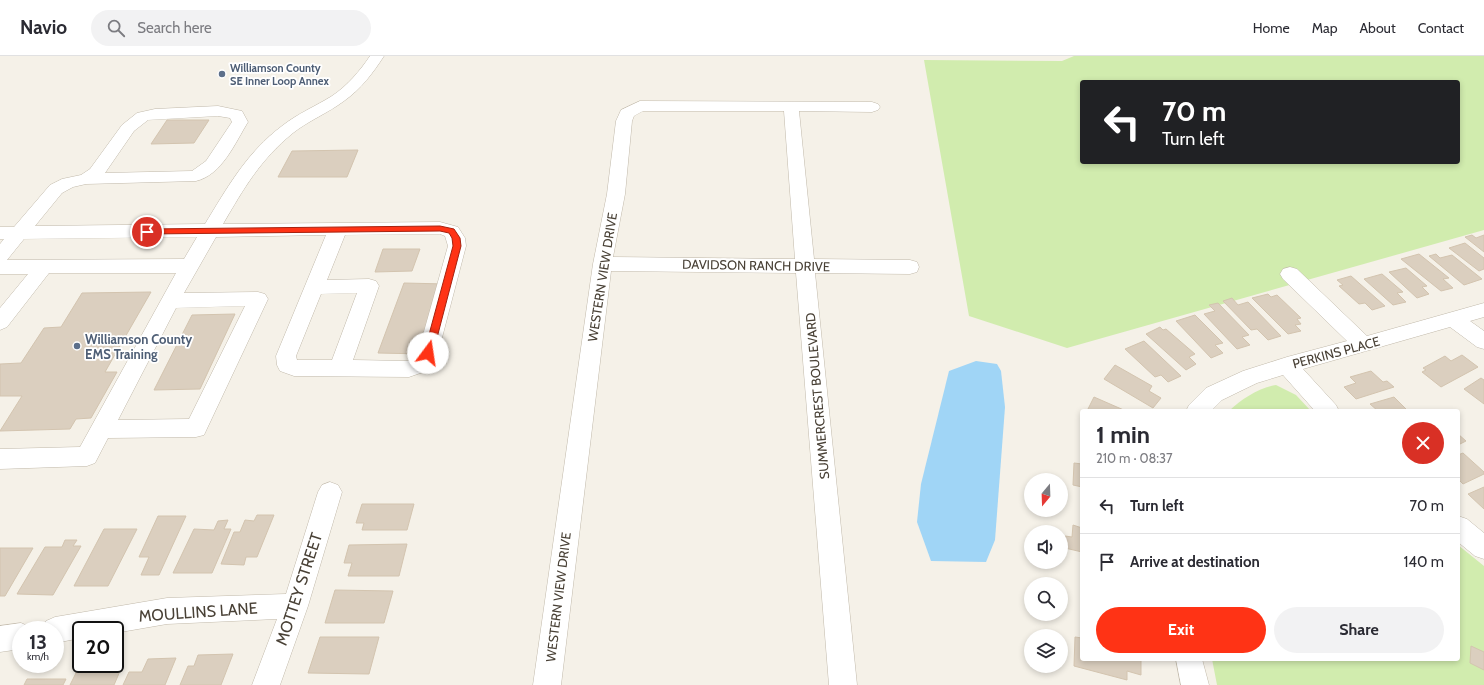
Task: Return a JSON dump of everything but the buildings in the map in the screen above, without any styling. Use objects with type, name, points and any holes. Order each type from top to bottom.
[{"type":"street","points":[[0,459],[87,456],[170,300],[241,178],[263,150],[288,129],[339,98],[365,74],[376,56]]},
{"type":"street","name":"WESTERN VIEW DRIVE","points":[[546,685],[602,264],[616,194],[624,121],[627,113],[640,106],[872,107]]},
{"type":"street","name":"SUMMERCREST BOULEVARD","points":[[791,107],[843,685]]},
{"type":"street","points":[[0,256],[56,189],[68,183],[86,179],[196,176],[212,165],[240,122],[236,114],[218,111],[155,114],[144,116],[128,128],[96,173],[86,179]]},
{"type":"street","points":[[0,233],[319,230],[338,229],[440,228],[452,230],[456,238],[457,246],[428,353],[422,364],[409,369],[294,368],[286,365],[286,356],[338,229]]},
{"type":"street","name":"DAVIDSON RANCH DRIVE","points":[[602,264],[910,267]]},
{"type":"street","points":[[0,267],[190,266]]},
{"type":"street","points":[[0,322],[44,267]]},
{"type":"street","points":[[1290,274],[1363,345]]},
{"type":"street","points":[[315,287],[369,286],[339,369]]},
{"type":"street","points":[[101,429],[196,428],[258,300],[170,300]]},
{"type":"street","name":"PERKINS PLACE","points":[[1199,409],[1214,394],[1250,377],[1287,365],[1484,310]]},
{"type":"street","points":[[1452,319],[1484,341]]},
{"type":"street","points":[[1287,365],[1326,409]]},
{"type":"street","name":"MOTTEY STREET","points":[[266,685],[295,606],[330,492]]},
{"type":"street","points":[[1460,529],[1484,548]]},
{"type":"street","name":"MOULLINS LANE","points":[[64,628],[167,611],[295,606]]},
{"type":"street","points":[[0,639],[12,637]]},
{"type":"street","points":[[1189,661],[1195,685]]},
{"type":"green space","points":[[1074,56],[1484,56],[1484,230],[1067,348],[969,316],[924,60],[1062,61]]},
{"type":"green space","points":[[1276,385],[1296,395],[1309,409],[1231,409],[1239,402],[1269,386]]},
{"type":"green space","points":[[1460,547],[1484,566],[1484,685],[1217,685],[1212,661],[1460,661]]},
{"type":"water","points":[[976,361],[997,364],[1001,371],[1005,407],[995,540],[986,562],[931,561],[917,522],[921,484],[949,371]]},
{"type":"place","name":"Williamson County SE Inner Loop Annex","points":[[222,74]]},
{"type":"place","name":"Williamson County EMS Training","points":[[77,346]]},
{"type":"route","points":[[147,232],[440,228],[452,230],[456,238],[457,246],[428,353]]}]
